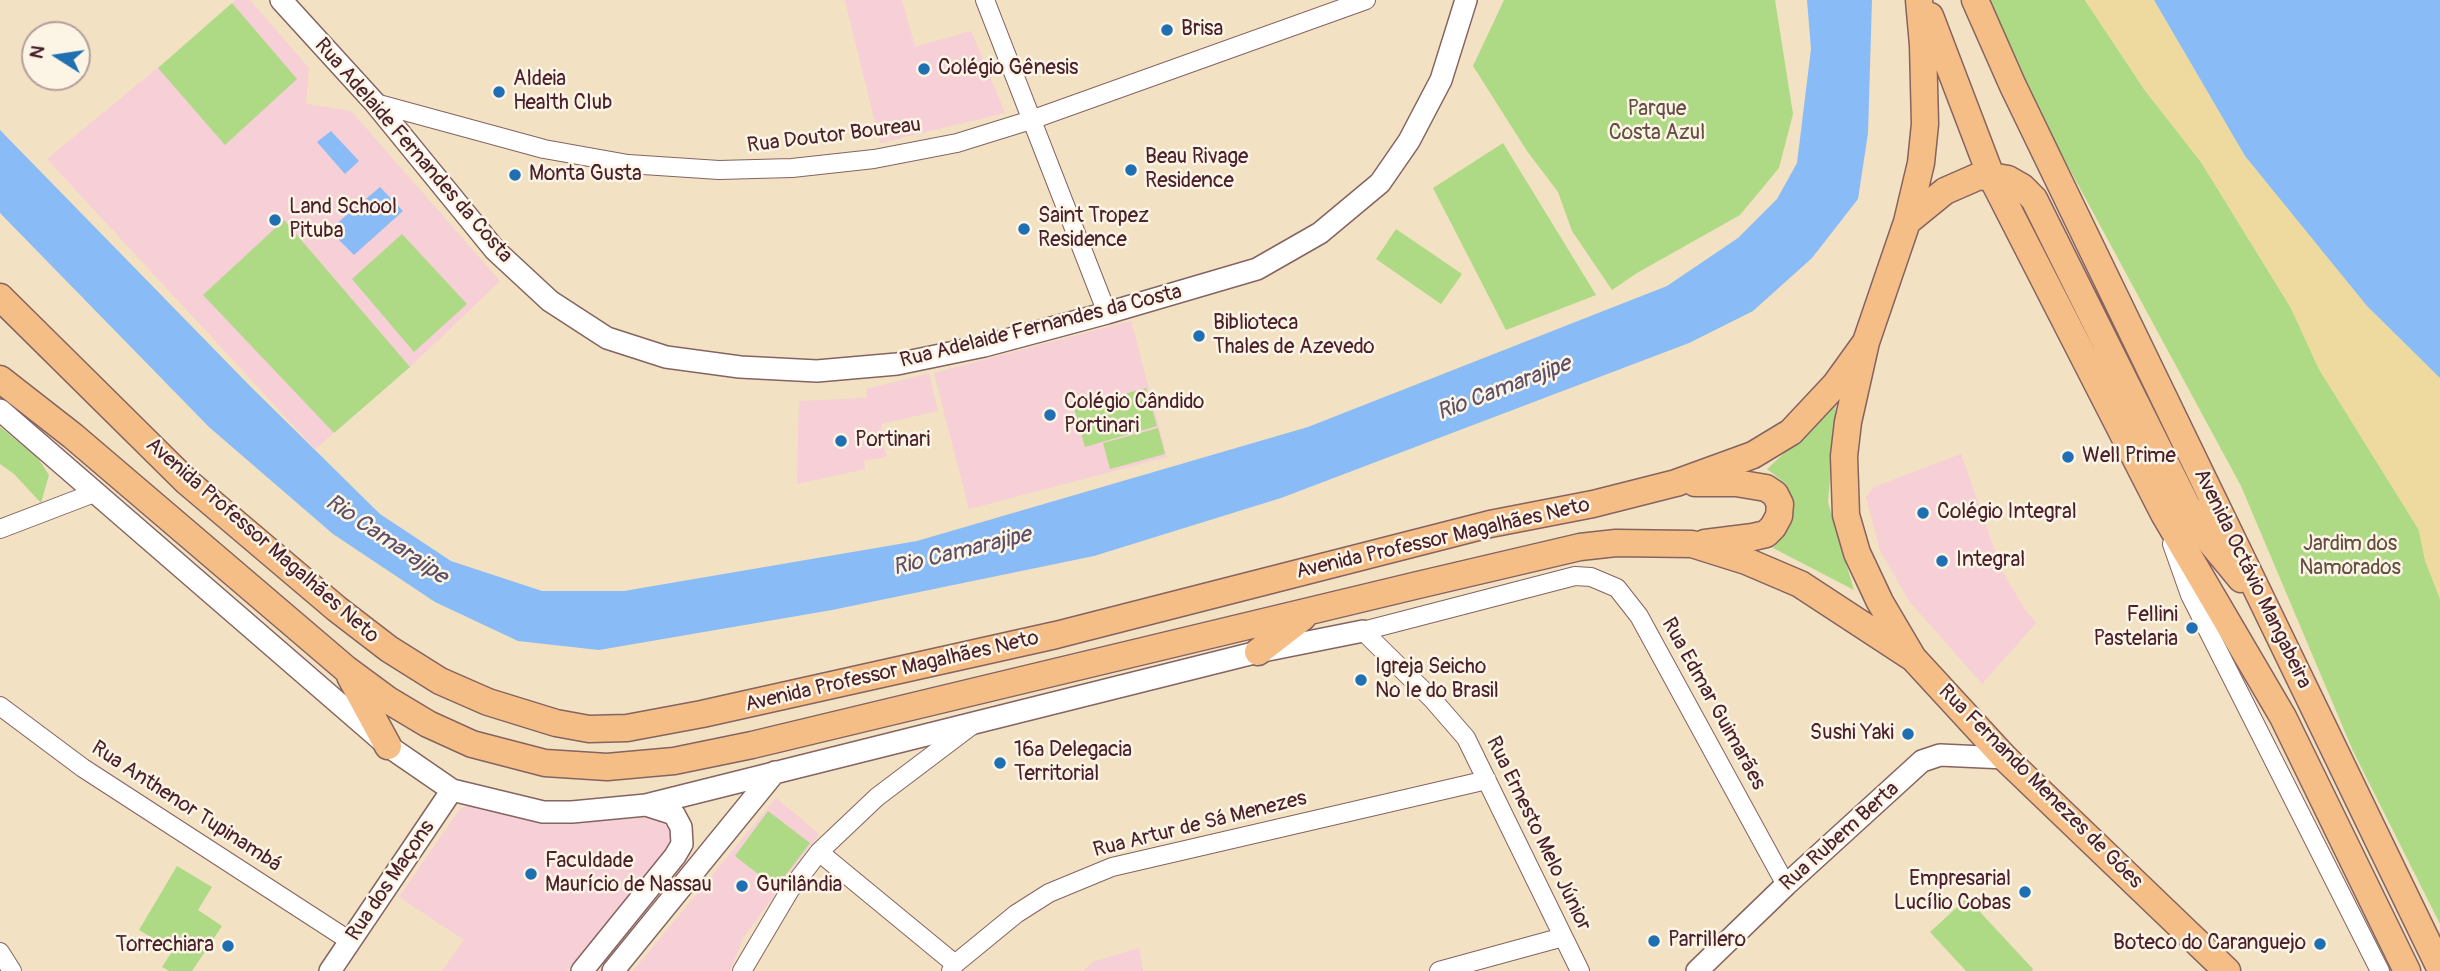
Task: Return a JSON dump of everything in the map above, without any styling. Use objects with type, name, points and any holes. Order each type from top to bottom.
[{"type":"main road","name":"Avenida Octávio Mangabeira","points":[[1921,0],[1991,176],[2164,514],[2283,717],[2407,971]]},
{"type":"main road","name":"Avenida Octávio Mangabeira","points":[[1867,342],[1907,222],[1921,163],[1925,124],[1921,0]]},
{"type":"main road","name":"Avenida Octávio Mangabeira","points":[[1975,0],[2024,108],[2440,968]]},
{"type":"main road","points":[[1907,222],[1945,191],[1977,177],[2008,179],[2022,187],[2034,199],[2187,506],[2212,544],[2271,617]]},
{"type":"main road","name":"Avenida Professor Magalhães Neto","points":[[0,297],[186,481],[337,609],[389,649],[440,681],[488,702],[556,723],[589,729],[626,728],[702,714],[1042,639],[1490,524],[1593,504],[1676,483],[1754,456],[1791,432],[1835,385],[1867,342]]},
{"type":"main road","name":"Rua Fernando Menezes de Góes","points":[[1867,342],[1847,434],[1844,479],[1846,515],[1861,565],[1880,602],[1913,658],[2005,758],[2227,971]]},
{"type":"main road","name":"Avenida Professor Magalhães Neto","points":[[0,379],[73,436],[346,668],[388,700],[428,724],[472,744],[545,763],[607,767],[674,761],[752,745],[1580,547],[1616,543],[1692,544],[1746,561],[1790,579],[1913,658]]},
{"type":"main road","points":[[0,397],[73,436]]},
{"type":"main road","points":[[1676,483],[1752,485],[1766,488],[1775,494],[1780,504],[1779,516],[1766,534],[1692,544]]},
{"type":"main road","points":[[1258,652],[1312,611]]},
{"type":"main road","points":[[346,668],[388,746]]},
{"type":"street","name":"Rua Adelaide Fernandes da Costa","points":[[281,0],[375,103],[495,250],[550,301],[607,338],[666,357],[740,367],[817,371],[897,365],[984,346],[1107,313],[1257,268],[1320,233],[1380,183],[1409,141],[1441,80],[1466,0]]},
{"type":"street","points":[[985,0],[1107,313]]},
{"type":"street","name":"Rua Doutor Boureau","points":[[375,103],[544,149],[628,164],[719,170],[792,168],[874,159],[957,143],[1031,120],[1366,0]]},
{"type":"street","points":[[0,410],[388,746],[452,790],[543,812],[646,805],[1258,652],[1363,631]]},
{"type":"street","points":[[0,529],[94,492]]},
{"type":"street","name":"Avenida Octávio Mangabeira","points":[[2164,514],[2174,554],[2190,595],[2380,971]]},
{"type":"street","name":"Rua Edmar Guimarães","points":[[1363,631],[1575,576],[1591,577],[1617,588],[1639,615],[1786,885]]},
{"type":"street","name":"Rua Ernesto Melo Júnior","points":[[1363,631],[1466,738],[1580,971]]},
{"type":"street","name":"Rua Anthenor Tupinambá","points":[[0,706],[83,768],[350,941]]},
{"type":"street","points":[[742,971],[790,890],[819,852],[877,797],[974,724]]},
{"type":"street","name":"Rua Rubem Berta","points":[[1697,971],[1786,885],[1923,761],[1940,755],[2005,758]]},
{"type":"street","points":[[613,971],[775,772]]},
{"type":"street","name":"Rua Artur de Sá Menezes","points":[[953,968],[1016,914],[1038,900],[1112,867],[1487,780]]},
{"type":"street","name":"Rua dos Maçons","points":[[330,971],[452,790]]},
{"type":"street","points":[[582,971],[682,844],[681,827],[674,814],[646,805]]},
{"type":"street","points":[[819,852],[953,968]]},
{"type":"street","points":[[1440,971],[1563,937]]},
{"type":"street","points":[[0,952],[12,971]]},
{"type":"shaded area","name":"Land School Pituba","points":[[236,0],[250,0],[309,68],[306,104],[351,111],[500,281],[410,367],[315,449],[47,159]]},
{"type":"shaded area","name":"Colégio Gênesis","points":[[845,0],[902,0],[915,47],[971,31],[1005,113],[880,143]]},
{"type":"shaded area","name":"Colégio Cândido Portinari","points":[[1131,321],[1167,457],[969,509],[934,373]]},
{"type":"shaded area","name":"Portinari","points":[[929,373],[938,411],[881,424],[886,457],[864,461],[865,469],[797,484],[799,401],[866,398],[867,389]]},
{"type":"shaded area","name":"Integral","points":[[1961,454],[2002,571],[2036,623],[1982,684],[1909,601],[1880,550],[1866,497],[1874,487]]},
{"type":"shaded area","name":"Gurilândia","points":[[776,798],[819,834],[743,938],[730,971],[633,971]]},
{"type":"shaded area","name":"Faculdade Maurício de Nassau","points":[[476,802],[522,818],[553,824],[654,817],[670,828],[668,851],[567,971],[442,971],[464,940],[399,897],[460,809]]},
{"type":"shaded area","points":[[1139,948],[1143,971],[1083,971],[1093,962]]},
{"type":"green space","name":"Parque Costa Azul","points":[[1504,0],[1775,0],[1793,114],[1779,168],[1740,215],[1612,290],[1572,231],[1558,192],[1527,151],[1473,66]]},
{"type":"green space","name":"Jardim dos Namorados","points":[[1989,0],[2085,0],[2144,89],[2201,162],[2291,308],[2319,369],[2419,530],[2425,560],[2440,599],[2440,924],[2353,751],[2241,486],[2002,44]]},
{"type":"green space","points":[[232,3],[297,79],[225,145],[158,68]]},
{"type":"green space","points":[[1503,143],[1596,295],[1506,330],[1433,188]]},
{"type":"green space","points":[[284,220],[410,367],[334,433],[203,295]]},
{"type":"green space","points":[[1396,229],[1462,274],[1441,304],[1376,259]]},
{"type":"green space","points":[[402,234],[467,304],[414,352],[352,279]]},
{"type":"green space","points":[[1146,388],[1157,426],[1085,447],[1074,408]]},
{"type":"green space","points":[[1836,405],[1828,502],[1854,590],[1773,548],[1787,531],[1793,504],[1786,484],[1767,469]]},
{"type":"green space","points":[[0,427],[37,457],[49,475],[41,503],[14,474],[0,464]]},
{"type":"green space","points":[[1158,428],[1165,454],[1110,469],[1103,443]]},
{"type":"green space","points":[[768,811],[810,843],[776,888],[735,856]]},
{"type":"green space","points":[[177,866],[212,887],[198,910],[222,926],[192,971],[169,971],[162,967],[173,950],[139,930]]},
{"type":"green space","points":[[1967,898],[2032,971],[1966,971],[1930,932]]},
{"type":"sand","points":[[2085,0],[2154,0],[2245,156],[2367,306],[2440,378],[2440,599],[2425,560],[2419,530],[2319,369],[2291,308],[2201,162],[2144,89]]},
{"type":"water","name":"Rio Camarajipe","points":[[1807,0],[1872,0],[1868,133],[1858,199],[1812,258],[1753,311],[1689,343],[1281,498],[1094,556],[832,610],[599,650],[518,641],[435,602],[333,534],[209,427],[0,213],[0,130],[251,387],[380,514],[451,561],[542,591],[624,591],[917,541],[1308,427],[1667,286],[1738,238],[1777,199],[1797,163],[1811,49]]},
{"type":"water","points":[[2154,0],[2440,0],[2440,378],[2367,306],[2245,156]]},
{"type":"water","points":[[331,131],[359,161],[345,174],[317,142]]},
{"type":"water","points":[[380,187],[403,211],[354,255],[329,230]]},
{"type":"place","name":"Brisa","points":[[1167,30]]},
{"type":"place","name":"Colégio Gênesis","points":[[924,69]]},
{"type":"place","name":"Aldeia Health Club","points":[[499,92]]},
{"type":"place","name":"Beau Rivage Residence","points":[[1131,170]]},
{"type":"place","name":"Monta Gusta","points":[[515,175]]},
{"type":"place","name":"Land School Pituba","points":[[275,220]]},
{"type":"place","name":"Saint Tropez Residence","points":[[1024,229]]},
{"type":"place","name":"Biblioteca Thales de Azevedo","points":[[1199,336]]},
{"type":"place","name":"Colégio Cândido Portinari","points":[[1050,415]]},
{"type":"place","name":"Portinari","points":[[841,441]]},
{"type":"place","name":"Well Prime","points":[[2068,457]]},
{"type":"place","name":"Colégio Integral","points":[[1923,513]]},
{"type":"place","name":"Integral","points":[[1942,561]]},
{"type":"place","name":"Fellini Pastelaria","points":[[2192,628]]},
{"type":"place","name":"Igreja Seicho No Ie do Brasil","points":[[1361,680]]},
{"type":"place","name":"Sushi Yaki","points":[[1908,734]]},
{"type":"place","name":"16ª Delegacia Territorial","points":[[1000,763]]},
{"type":"place","name":"Faculdade Maurício de Nassau","points":[[531,874]]},
{"type":"place","name":"Gurilândia","points":[[742,886]]},
{"type":"place","name":"Empresarial Lucílio Cobas","points":[[2025,892]]},
{"type":"place","name":"Parrillero","points":[[1654,941]]},
{"type":"place","name":"Boteco do Caranguejo","points":[[2320,944]]},
{"type":"place","name":"Torrechiara","points":[[228,946]]}]
